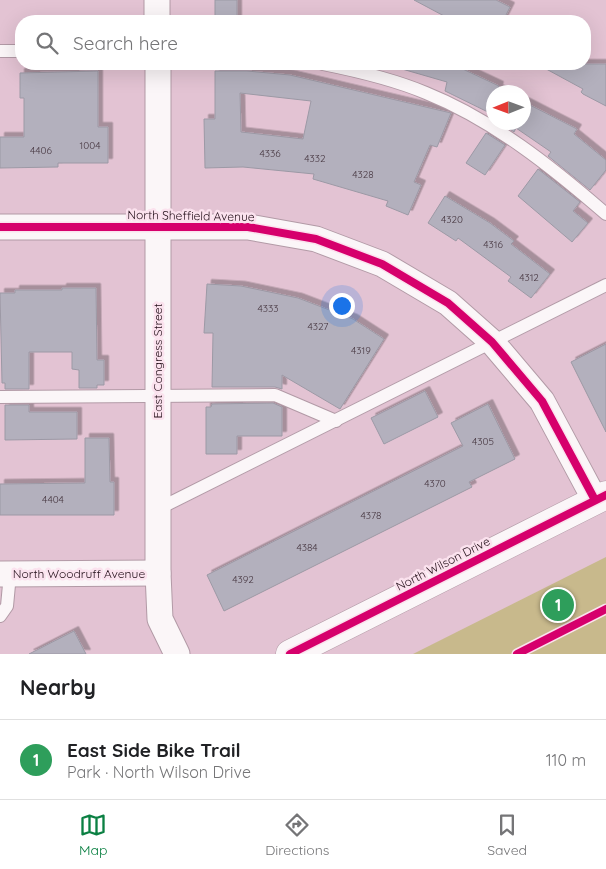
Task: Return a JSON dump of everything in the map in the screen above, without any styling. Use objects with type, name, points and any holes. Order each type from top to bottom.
[{"type":"street","points":[[157,0],[158,15]]},
{"type":"street","name":"East Congress Street","points":[[158,70],[158,573],[160,619],[177,654]]},
{"type":"street","name":"North Sheffield Avenue","points":[[0,227],[248,227],[316,239],[382,264],[448,303],[492,342],[542,401],[601,497]]},
{"type":"street","name":"North Wilson Drive","points":[[290,654],[601,497]]},
{"type":"street","name":"North Woodruff Avenue","points":[[5,574],[158,573]]},
{"type":"lane","points":[[0,51],[15,51]]},
{"type":"lane","points":[[350,70],[373,75],[427,93],[484,122],[563,176],[606,214]]},
{"type":"lane","points":[[158,509],[336,422],[606,285]]},
{"type":"lane","points":[[0,398],[275,395],[336,422]]},
{"type":"lane","points":[[0,616],[8,606],[5,574]]},
{"type":"shaded area","points":[[606,557],[606,654],[413,654]]},
{"type":"building","points":[[215,0],[237,0],[237,15],[215,15]]},
{"type":"building","points":[[414,0],[496,0],[510,7],[506,15],[442,15]]},
{"type":"building","points":[[591,64],[606,64],[606,106],[583,94],[581,92],[583,89],[548,70],[591,70]]},
{"type":"building","points":[[405,70],[465,70],[497,85],[486,85],[486,111],[445,91],[447,82]]},
{"type":"building","points":[[98,71],[98,127],[108,127],[108,163],[58,163],[58,167],[0,168],[0,137],[24,137],[24,98],[20,98],[20,73]]},
{"type":"building","points":[[215,71],[247,71],[290,75],[451,113],[437,147],[430,145],[414,182],[421,185],[408,215],[386,206],[388,201],[313,179],[314,174],[243,167],[205,168],[204,119],[215,119]],"holes":[[[240,93],[311,101],[303,139],[241,132]]]},
{"type":"building","points":[[531,106],[577,129],[574,134],[606,160],[606,170],[590,190],[548,156],[551,152],[519,130],[531,130]]},
{"type":"building","points":[[486,133],[505,145],[485,175],[466,163]]},
{"type":"building","points":[[538,169],[580,202],[573,211],[588,223],[572,242],[518,196]]},
{"type":"building","points":[[445,196],[490,223],[514,241],[511,244],[550,274],[531,298],[508,281],[511,277],[458,238],[456,241],[428,223]]},
{"type":"building","points":[[207,284],[241,286],[298,298],[353,319],[384,339],[340,409],[282,375],[282,389],[275,387],[212,387],[213,333],[204,333]]},
{"type":"building","points":[[62,288],[96,288],[97,360],[104,360],[104,385],[97,385],[97,388],[79,388],[79,370],[72,369],[72,352],[29,352],[29,389],[5,389],[5,383],[2,383],[0,293],[15,293],[15,290],[62,290]]},
{"type":"building","points":[[606,344],[606,432],[571,362]]},
{"type":"building","points":[[425,391],[438,417],[384,444],[371,418]]},
{"type":"building","points":[[273,403],[282,407],[282,436],[237,436],[237,454],[206,454],[206,407],[211,407],[212,404]]},
{"type":"building","points":[[488,404],[515,459],[469,482],[472,487],[224,611],[207,575],[463,446],[451,423]]},
{"type":"building","points":[[5,405],[29,405],[29,412],[77,412],[77,439],[5,440]]},
{"type":"building","points":[[85,438],[109,438],[110,482],[114,482],[114,515],[0,515],[0,484],[85,483]]},
{"type":"building","points":[[74,631],[86,654],[29,654]]},
{"type":"cycle path","points":[[0,227],[248,227],[316,239],[382,264],[448,303],[492,342],[542,401],[595,500]]},
{"type":"cycle path","points":[[290,654],[606,495]]},
{"type":"cycle path","points":[[517,654],[606,609]]},
{"type":"place","name":"East Side Bike Trail","points":[[558,605]]}]
